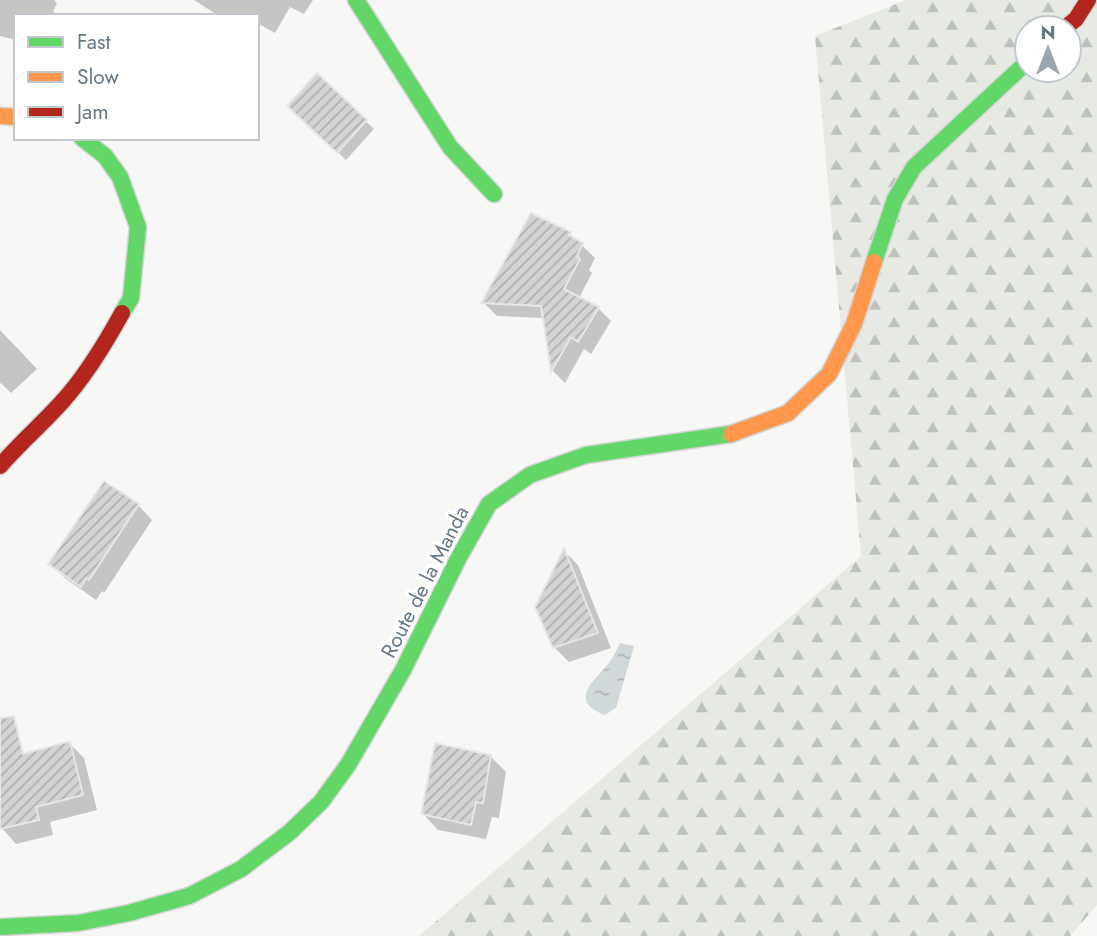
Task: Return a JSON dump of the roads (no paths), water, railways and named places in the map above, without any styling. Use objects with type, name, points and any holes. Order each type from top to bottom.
[{"type":"main road","points":[[356,0],[450,147],[494,194]]},
{"type":"main road","name":"Route de la Manda","points":[[0,926],[78,923],[129,913],[189,896],[241,869],[290,832],[321,802],[348,765],[403,670],[459,556],[489,504],[530,475],[586,455],[730,434],[788,414],[829,374],[854,324],[895,199],[914,167],[1013,75]]},
{"type":"main road","points":[[0,466],[20,442],[62,402],[104,346],[131,298],[138,227],[120,177],[105,156],[85,140]]},
{"type":"water","points":[[620,643],[634,646],[616,708],[605,715],[588,704],[587,691],[609,663]]}]
